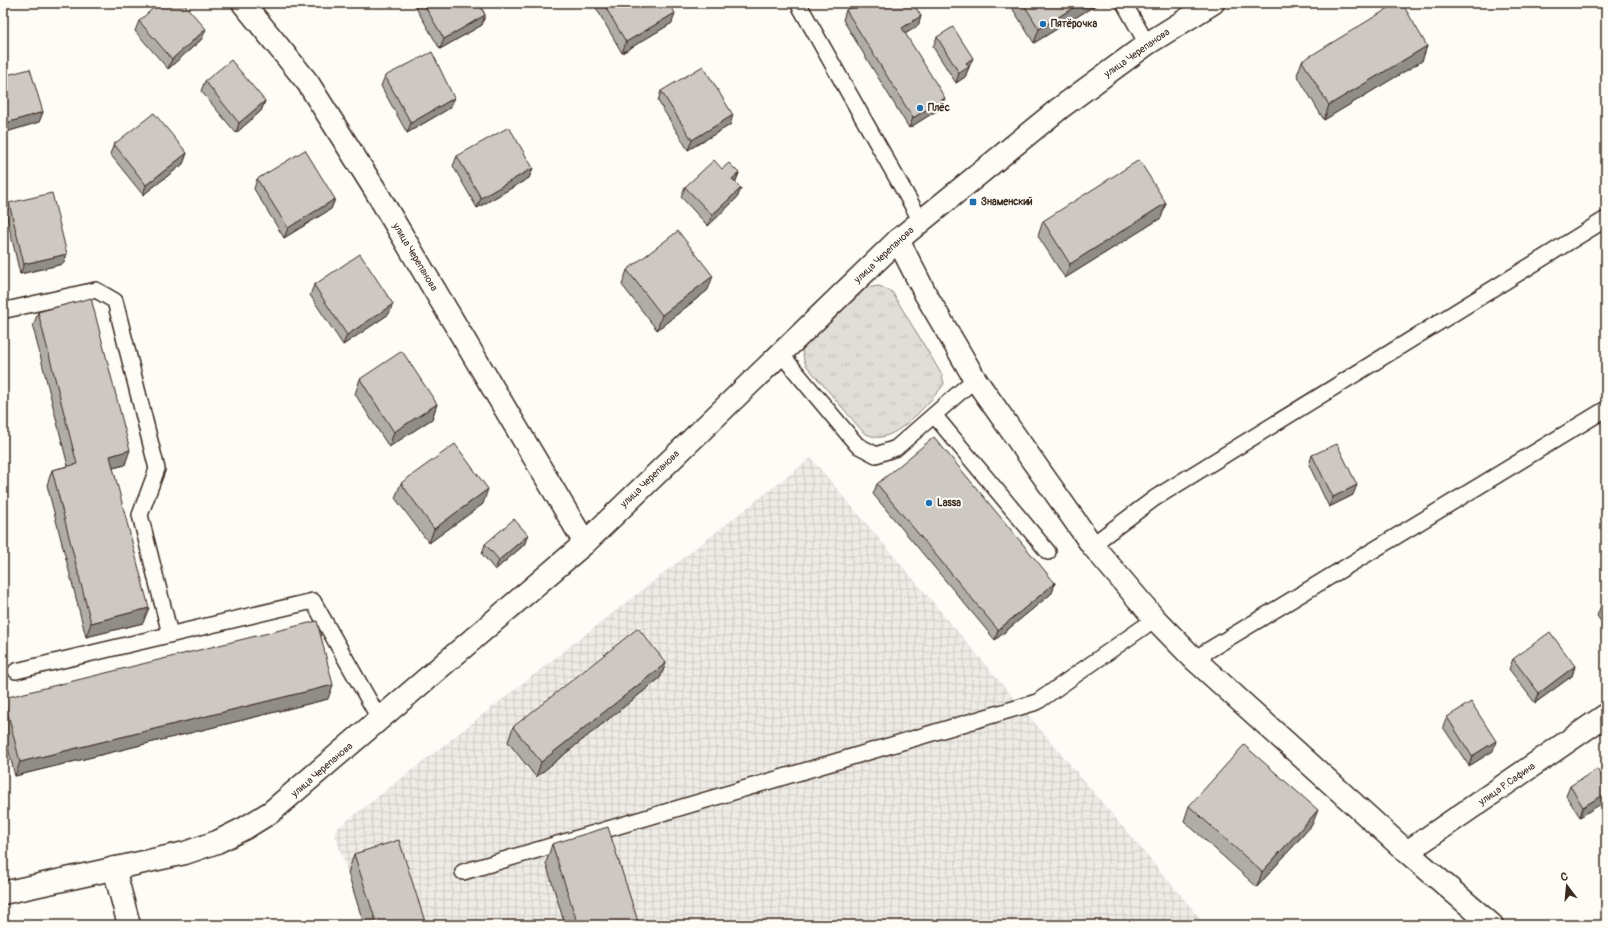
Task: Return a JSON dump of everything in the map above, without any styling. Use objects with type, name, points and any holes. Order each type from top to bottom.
[{"type":"street","name":"улица Черепанова","points":[[243,3],[308,83],[374,188],[585,542]]},
{"type":"street","name":"улица Черепанова","points":[[3,893],[185,853],[217,842],[245,828],[276,808],[585,542],[898,240],[1060,108],[1147,44],[1213,3]]},
{"type":"street","points":[[898,240],[926,295],[975,379],[1092,545],[1155,619],[1194,659],[1408,852],[1492,925]]},
{"type":"street","name":"улица Р.Сафина","points":[[1408,852],[1606,715]]},
{"type":"street","points":[[114,868],[129,925]]},
{"type":"lane","points":[[798,3],[921,221]]},
{"type":"lane","points":[[1124,3],[1147,44]]},
{"type":"lane","points":[[1092,545],[1155,498],[1606,219]]},
{"type":"lane","points":[[3,307],[6,310],[96,290],[115,301],[157,469],[140,515],[170,634]]},
{"type":"lane","points":[[781,354],[858,446],[876,455],[896,448],[975,379]]},
{"type":"lane","points":[[1194,659],[1606,408]]},
{"type":"lane","points":[[934,415],[1048,552]]},
{"type":"lane","points":[[16,671],[313,601],[380,720]]},
{"type":"lane","points":[[463,872],[1037,702],[1155,619]]},
{"type":"shaded area","points":[[811,458],[1204,923],[1211,925],[364,925],[334,831]]},
{"type":"green space","points":[[879,286],[892,292],[942,375],[944,384],[933,398],[909,422],[885,436],[874,437],[864,433],[806,365],[802,349],[866,288]]},
{"type":"building","points":[[159,3],[183,3],[206,29],[172,59],[139,21]]},
{"type":"building","points":[[423,3],[479,3],[485,15],[444,39]]},
{"type":"building","points":[[603,3],[669,3],[675,13],[626,42]]},
{"type":"building","points":[[858,3],[913,3],[921,16],[902,28],[945,98],[913,118],[846,10]]},
{"type":"building","points":[[1023,3],[1081,3],[1039,29]]},
{"type":"building","points":[[1397,3],[1402,3],[1427,46],[1329,105],[1302,61]]},
{"type":"building","points":[[953,27],[973,58],[966,63],[969,67],[959,73],[937,37]]},
{"type":"building","points":[[432,52],[454,98],[411,123],[385,76]]},
{"type":"building","points":[[231,60],[265,101],[239,123],[205,81]]},
{"type":"building","points":[[703,66],[733,115],[692,140],[661,91]]},
{"type":"building","points":[[30,69],[43,112],[6,123],[3,114],[3,76]]},
{"type":"building","points":[[154,113],[187,153],[146,185],[114,144]]},
{"type":"building","points":[[509,127],[533,168],[481,198],[457,156]]},
{"type":"building","points":[[305,150],[335,199],[288,228],[257,179]]},
{"type":"building","points":[[714,160],[722,169],[729,163],[739,173],[732,179],[741,188],[712,215],[685,187]]},
{"type":"building","points":[[1139,160],[1166,203],[1070,264],[1043,221]]},
{"type":"building","points":[[52,193],[67,254],[24,264],[9,203]]},
{"type":"building","points":[[678,231],[713,276],[662,315],[627,270]]},
{"type":"building","points":[[360,254],[393,304],[347,335],[314,285]]},
{"type":"building","points":[[91,298],[130,450],[110,456],[149,608],[91,623],[52,470],[77,464],[38,312]]},
{"type":"building","points":[[402,351],[437,404],[394,432],[360,379]]},
{"type":"building","points":[[934,437],[1055,583],[998,630],[877,484]]},
{"type":"building","points":[[455,444],[488,489],[434,529],[401,483]]},
{"type":"building","points":[[1337,444],[1357,485],[1333,497],[1312,455]]},
{"type":"building","points":[[514,519],[528,535],[499,560],[485,544]]},
{"type":"building","points":[[1606,602],[1606,613],[1601,605]]},
{"type":"building","points":[[317,621],[333,685],[20,762],[4,698]]},
{"type":"building","points":[[638,628],[666,663],[541,762],[513,727]]},
{"type":"building","points":[[1550,632],[1575,666],[1539,693],[1513,659]]},
{"type":"building","points":[[1471,702],[1496,741],[1472,756],[1447,717]]},
{"type":"building","points":[[1244,745],[1318,810],[1262,872],[1189,806]]},
{"type":"building","points":[[1597,769],[1606,784],[1606,793],[1583,807],[1570,786]]},
{"type":"building","points":[[608,827],[639,925],[578,925],[552,844]]},
{"type":"building","points":[[399,840],[426,925],[377,925],[354,854]]},
{"type":"place","name":"Пятёрочка","points":[[1043,24]]},
{"type":"place","name":"Плёс","points":[[920,108]]},
{"type":"place","name":"Знаменский","points":[[973,202]]},
{"type":"place","name":"Lassa","points":[[929,503]]}]
